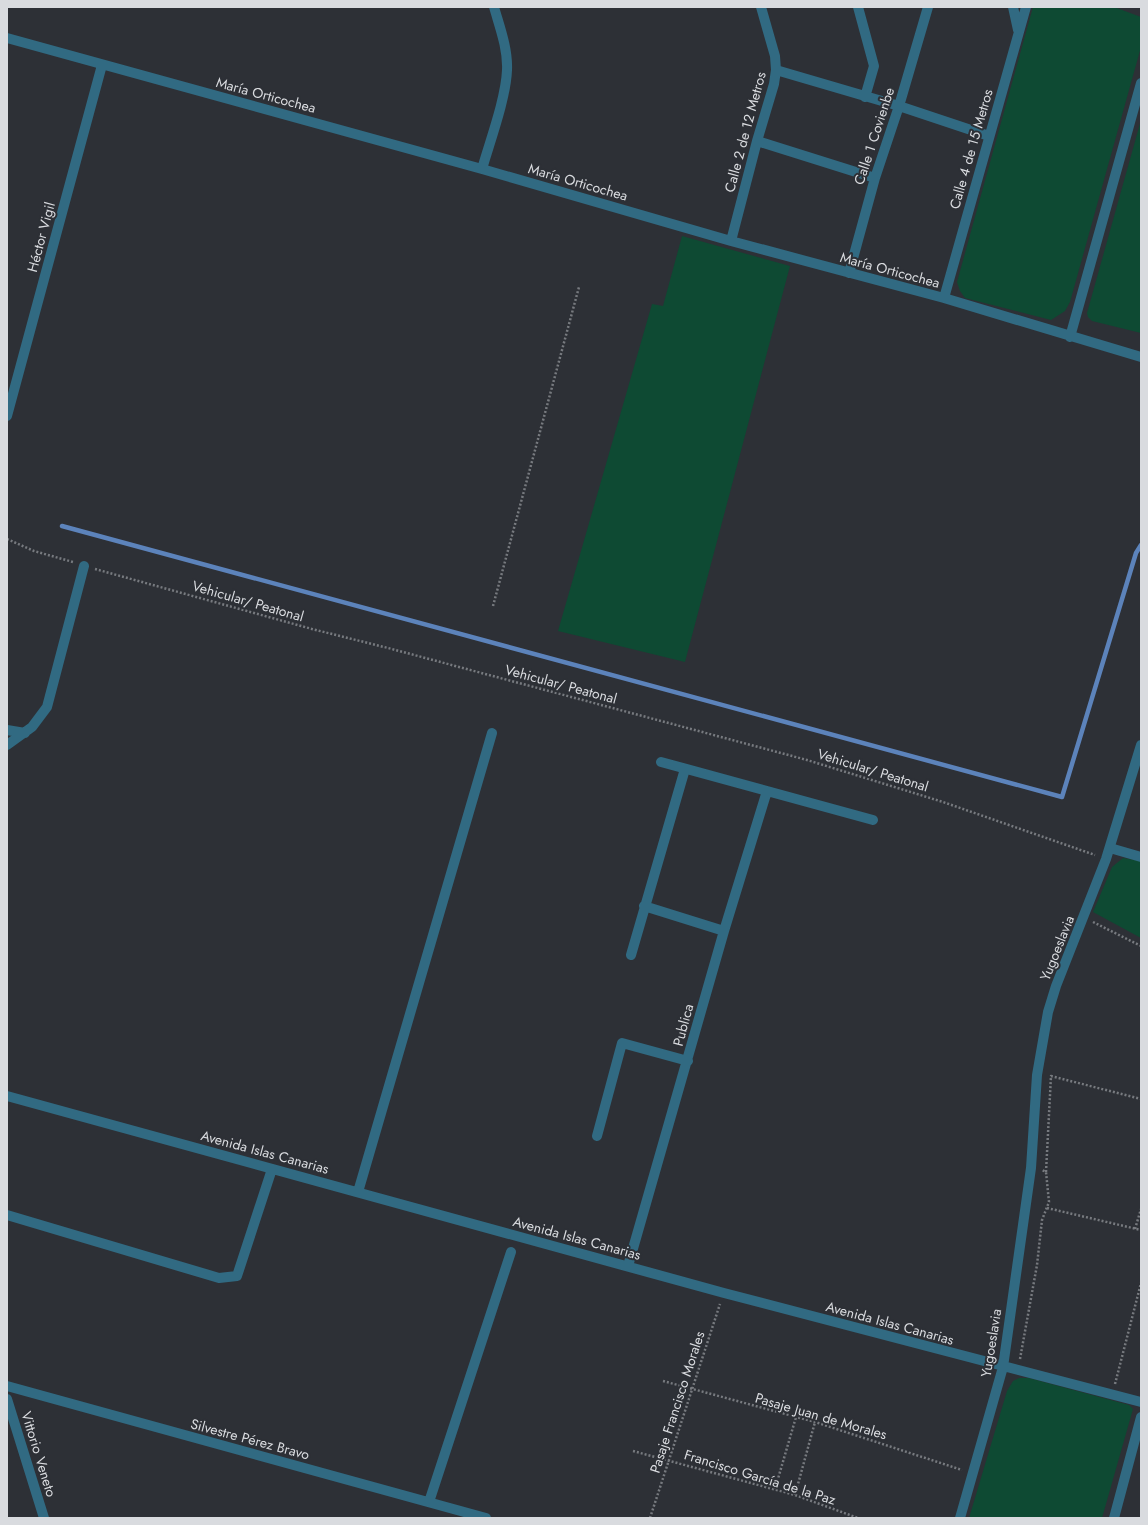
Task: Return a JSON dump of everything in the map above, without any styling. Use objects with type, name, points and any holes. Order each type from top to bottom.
[{"type":"street","points":[[482,169],[505,88],[507,71],[506,53],[494,7]]},
{"type":"street","name":"Calle 2 de 12 Metros","points":[[731,241],[757,141],[774,84],[776,70],[762,7]]},
{"type":"street","points":[[858,7],[874,66],[865,97]]},
{"type":"street","name":"Calle 1 Covienbe","points":[[849,273],[875,178],[899,106],[928,7]]},
{"type":"street","points":[[1013,7],[1019,32]]},
{"type":"street","name":"Calle 4 de 15 Metros","points":[[944,298],[1026,7]]},
{"type":"street","name":"María Orticochea","points":[[7,38],[482,169],[731,241],[944,298],[1070,337],[1141,357]]},
{"type":"street","name":"Héctor Vigil","points":[[7,416],[102,65]]},
{"type":"street","points":[[776,70],[899,106],[989,136]]},
{"type":"street","points":[[1070,337],[1141,83]]},
{"type":"street","points":[[757,141],[875,178]]},
{"type":"street","points":[[7,745],[32,727],[47,707],[84,566]]},
{"type":"street","points":[[7,730],[25,733]]},
{"type":"street","points":[[358,1192],[492,733]]},
{"type":"street","name":"Yugoeslavia","points":[[960,1518],[1003,1367],[1031,1168],[1037,1075],[1048,1012],[1110,848],[1141,745]]},
{"type":"street","points":[[661,762],[873,820]]},
{"type":"street","points":[[631,955],[644,906],[686,769]]},
{"type":"street","name":"Publica","points":[[628,1266],[688,1061],[724,930],[767,791]]},
{"type":"street","points":[[1110,848],[1141,856]]},
{"type":"street","points":[[644,906],[724,930]]},
{"type":"street","points":[[596,1136],[622,1043],[688,1061]]},
{"type":"street","name":"Avenida Islas Canarias","points":[[7,1096],[724,1293],[1141,1402]]},
{"type":"street","points":[[7,1215],[220,1278],[236,1276],[272,1169]]},
{"type":"street","points":[[429,1502],[511,1252]]},
{"type":"street","name":"Silvestre Pérez Bravo","points":[[7,1386],[486,1518]]},
{"type":"street","name":"Vittorio Veneto","points":[[7,1399],[44,1518]]},
{"type":"street","points":[[1114,1518],[1141,1416]]},
{"type":"path","points":[[493,606],[579,286]]},
{"type":"path","name":"Vehicular/ Peatonal","points":[[7,539],[34,550],[84,566],[312,629],[807,760],[944,802],[1106,859]]},
{"type":"path","points":[[1084,916],[1141,946]]},
{"type":"path","points":[[1018,1371],[1037,1265],[1042,1220],[1049,1200],[1046,1172],[1051,1076],[1141,1099]]},
{"type":"path","points":[[1031,1168],[1046,1172]]},
{"type":"path","points":[[1047,1208],[1141,1230]]},
{"type":"path","points":[[1135,1229],[1141,1209]]},
{"type":"path","points":[[1112,1394],[1141,1283]]},
{"type":"path","name":"Pasaje Francisco Morales","points":[[650,1518],[691,1389],[724,1293]]},
{"type":"path","name":"Pasaje Juan de Morales","points":[[663,1381],[815,1422],[973,1473]]},
{"type":"path","points":[[775,1489],[796,1417]]},
{"type":"path","points":[[795,1495],[815,1422]]},
{"type":"path","name":"Francisco García de la Paz","points":[[633,1451],[775,1489],[858,1518]]},
{"type":"green space","points":[[1033,7],[1114,7],[1141,17],[1141,47],[1070,302],[1065,311],[1051,320],[965,298],[960,291],[957,282]]},
{"type":"green space","points":[[1141,120],[1141,333],[1092,321],[1088,317],[1087,313]]},
{"type":"green space","points":[[682,236],[790,266],[685,662],[558,631],[652,304],[663,306]]},
{"type":"green space","points":[[1123,858],[1141,861],[1141,938],[1093,912],[1112,867]]},
{"type":"green space","points":[[1019,1378],[1029,1378],[1129,1405],[1133,1409],[1102,1518],[969,1518],[1007,1391],[1013,1381]]},
{"type":"waterway","points":[[62,526],[1062,797],[1136,553],[1141,545]]}]
